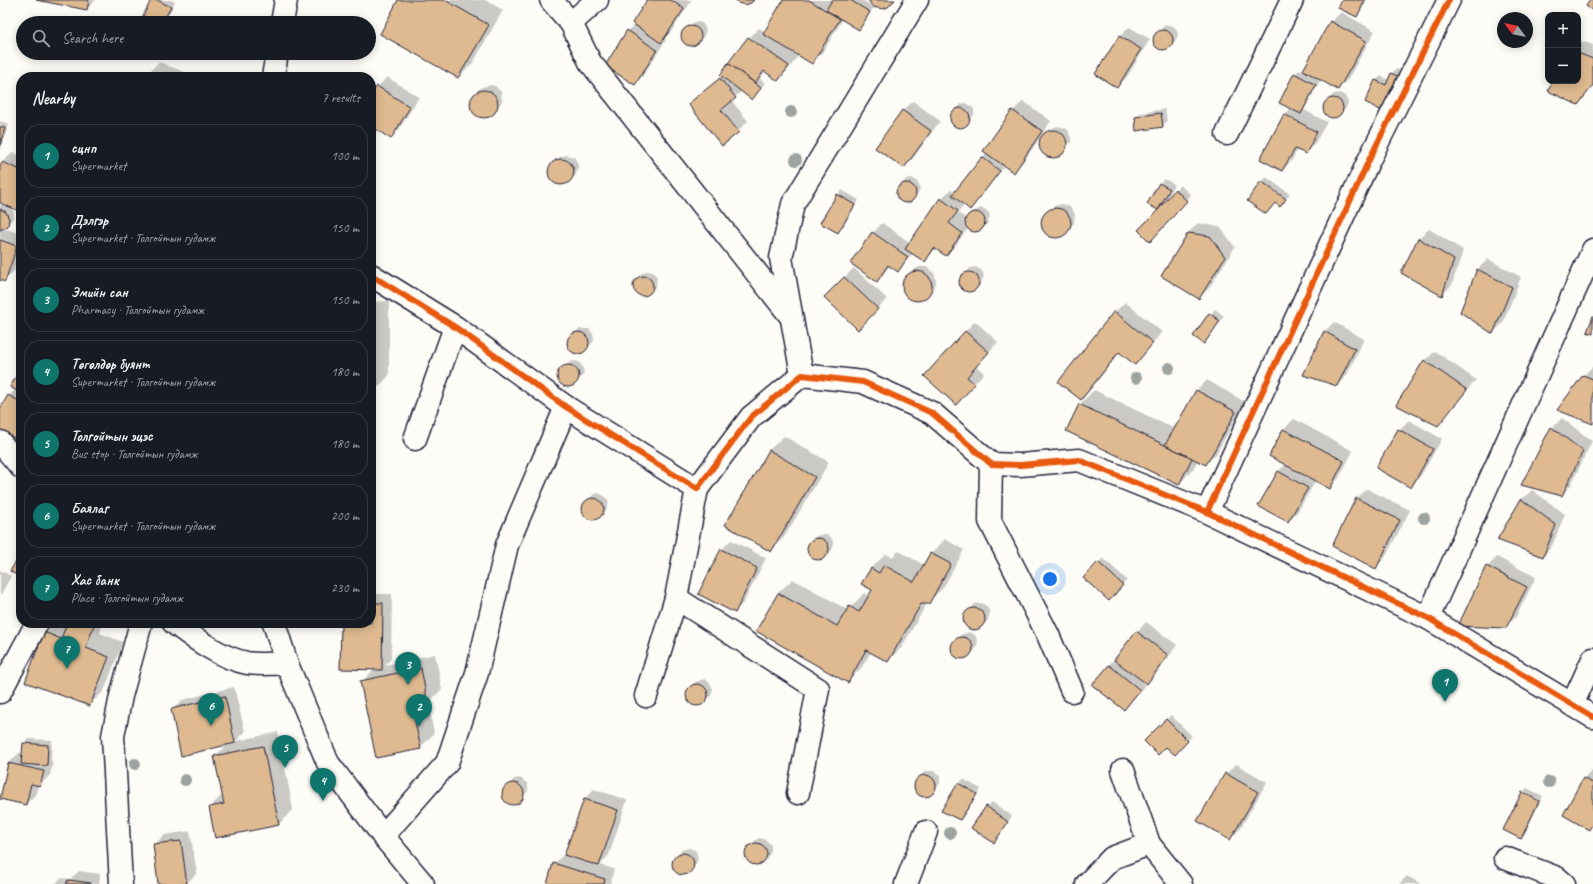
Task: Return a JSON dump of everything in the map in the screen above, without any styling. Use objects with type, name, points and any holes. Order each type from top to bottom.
[{"type":"street","points":[[283,16],[286,0]]},
{"type":"street","points":[[551,0],[571,23],[590,62],[791,317]]},
{"type":"street","points":[[571,23],[596,0]]},
{"type":"street","points":[[802,375],[780,258],[793,204],[917,0]]},
{"type":"street","points":[[1227,134],[1292,0]]},
{"type":"street","points":[[1206,512],[1370,160],[1449,0]]},
{"type":"street","points":[[274,72],[276,60]]},
{"type":"street","points":[[1428,618],[1593,250]]},
{"type":"street","points":[[376,278],[455,327],[566,407],[697,489]]},
{"type":"street","points":[[415,439],[455,327]]},
{"type":"street","points":[[646,696],[676,598],[697,489],[751,417],[802,375],[863,382],[932,413],[991,464],[1020,465],[1079,460],[1206,512],[1428,618],[1593,717]]},
{"type":"street","points":[[383,836],[447,763],[477,673],[507,545],[566,407]]},
{"type":"street","points":[[0,442],[16,460]]},
{"type":"street","points":[[991,464],[990,521],[1048,635],[1072,691]]},
{"type":"street","points":[[676,598],[818,689],[798,793]]},
{"type":"street","points":[[0,692],[34,628]]},
{"type":"street","points":[[121,884],[113,736],[121,696],[140,628]]},
{"type":"street","points":[[181,628],[223,654],[247,663],[287,664]]},
{"type":"street","points":[[276,628],[287,664],[328,763],[383,836],[423,884]]},
{"type":"street","points":[[1572,705],[1593,659]]},
{"type":"street","points":[[1123,770],[1149,844],[1181,884]]},
{"type":"street","points":[[906,884],[926,832]]},
{"type":"street","points":[[1087,884],[1112,858],[1149,844]]},
{"type":"street","points":[[1505,858],[1557,878],[1564,884]]},
{"type":"building","points":[[36,0],[89,0],[87,10]]},
{"type":"building","points":[[151,0],[157,0],[171,7],[166,16],[143,16]]},
{"type":"building","points":[[398,0],[445,0],[489,25],[458,78],[380,34]]},
{"type":"building","points":[[647,0],[671,0],[684,9],[661,43],[632,23]]},
{"type":"building","points":[[736,0],[754,0],[745,5],[738,3]]},
{"type":"building","points":[[783,0],[809,0],[840,19],[812,64],[763,34]]},
{"type":"building","points":[[832,0],[850,0],[870,12],[859,30],[826,10]]},
{"type":"building","points":[[868,0],[895,0],[888,7],[883,9],[873,7]]},
{"type":"building","points":[[1342,0],[1365,0],[1357,17],[1338,8]]},
{"type":"building","points":[[1590,0],[1593,0],[1593,11],[1586,6]]},
{"type":"building","points":[[1330,21],[1366,41],[1338,90],[1303,70]]},
{"type":"building","points":[[687,26],[695,26],[701,32],[701,40],[695,46],[687,46],[681,40],[681,32]]},
{"type":"building","points":[[627,30],[657,50],[635,85],[605,66]]},
{"type":"building","points":[[1159,30],[1167,30],[1173,36],[1173,44],[1167,50],[1159,50],[1153,44],[1153,36]]},
{"type":"building","points":[[1119,36],[1141,49],[1117,88],[1095,74]]},
{"type":"building","points":[[748,37],[789,66],[778,81],[764,71],[755,83],[728,63]]},
{"type":"building","points":[[1581,54],[1593,59],[1593,85],[1578,105],[1548,91],[1552,84],[1581,84]]},
{"type":"building","points":[[728,63],[761,88],[752,100],[720,75]]},
{"type":"building","points":[[1294,73],[1316,85],[1301,114],[1279,103]]},
{"type":"building","points":[[1391,73],[1399,77],[1389,99],[1380,110],[1365,102],[1375,80],[1386,85]]},
{"type":"building","points":[[720,78],[736,98],[721,110],[739,132],[722,146],[688,104]]},
{"type":"building","points":[[377,86],[410,107],[391,139],[376,129]]},
{"type":"building","points":[[484,90],[490,91],[494,94],[497,98],[497,110],[494,114],[490,117],[484,118],[478,117],[474,114],[471,110],[470,104],[471,98],[474,94],[478,91]]},
{"type":"building","points":[[1329,98],[1337,98],[1343,104],[1343,112],[1337,118],[1329,118],[1323,112],[1323,104]]},
{"type":"building","points":[[956,108],[964,108],[970,114],[970,122],[964,128],[956,128],[950,122],[950,114]]},
{"type":"building","points":[[902,110],[931,131],[904,168],[875,148]]},
{"type":"building","points":[[1012,110],[1042,131],[1014,173],[983,151]]},
{"type":"building","points":[[1161,113],[1163,127],[1136,131],[1135,117]]},
{"type":"building","points":[[1284,114],[1317,132],[1306,154],[1295,149],[1282,171],[1260,159]]},
{"type":"building","points":[[0,127],[5,128],[0,145]]},
{"type":"building","points":[[1053,130],[1063,134],[1067,144],[1063,154],[1053,158],[1043,154],[1039,144],[1043,134]]},
{"type":"building","points":[[982,157],[1000,171],[970,210],[952,195]]},
{"type":"building","points":[[561,159],[570,163],[574,172],[570,181],[561,185],[552,181],[548,172],[552,163]]},
{"type":"building","points":[[2,162],[16,168],[16,210],[0,203],[0,167]]},
{"type":"building","points":[[1261,181],[1286,199],[1280,207],[1275,203],[1266,214],[1247,201]]},
{"type":"building","points":[[906,183],[913,186],[916,193],[913,200],[906,203],[899,200],[896,193],[899,186]]},
{"type":"building","points":[[1159,183],[1170,189],[1158,210],[1147,204]]},
{"type":"building","points":[[1175,189],[1187,201],[1150,242],[1138,230],[1158,210]]},
{"type":"building","points":[[837,194],[855,205],[838,233],[820,223]]},
{"type":"building","points":[[940,198],[958,211],[949,223],[962,233],[946,256],[934,248],[925,262],[905,249]]},
{"type":"building","points":[[1056,208],[1067,212],[1071,223],[1067,234],[1056,238],[1045,234],[1041,223],[1045,212]]},
{"type":"building","points":[[0,209],[6,212],[9,219],[8,226],[0,230]]},
{"type":"building","points":[[971,212],[979,212],[985,218],[985,226],[979,232],[971,232],[965,226],[965,218]]},
{"type":"building","points":[[872,232],[908,257],[898,272],[888,265],[877,282],[850,263]]},
{"type":"building","points":[[1188,233],[1210,236],[1225,257],[1199,299],[1161,276]]},
{"type":"building","points":[[1418,238],[1454,260],[1442,296],[1401,273]]},
{"type":"building","points":[[0,240],[16,246],[16,249],[5,282],[0,280]]},
{"type":"building","points":[[1477,269],[1512,287],[1493,334],[1460,312]]},
{"type":"building","points":[[917,271],[928,275],[932,286],[928,297],[917,301],[906,297],[902,286],[906,275]]},
{"type":"building","points":[[965,272],[973,272],[979,278],[979,286],[973,292],[965,292],[959,286],[959,278]]},
{"type":"building","points":[[639,276],[647,276],[653,282],[653,290],[647,296],[639,296],[633,290],[633,282]]},
{"type":"building","points":[[844,277],[878,309],[858,330],[824,297]]},
{"type":"building","points":[[1114,311],[1153,343],[1135,365],[1119,352],[1081,400],[1058,382]]},
{"type":"building","points":[[1209,313],[1220,321],[1204,344],[1193,336]]},
{"type":"building","points":[[1593,316],[1593,334],[1587,332]]},
{"type":"building","points":[[965,331],[989,352],[967,377],[975,384],[956,405],[924,376]]},
{"type":"building","points":[[1324,331],[1355,349],[1337,386],[1303,375]]},
{"type":"building","points":[[578,332],[586,335],[589,343],[586,351],[578,354],[570,351],[567,343],[570,335]]},
{"type":"building","points":[[1424,360],[1467,390],[1438,426],[1396,405]]},
{"type":"building","points":[[564,365],[572,365],[579,372],[579,380],[572,387],[564,387],[557,380],[557,372]]},
{"type":"building","points":[[1583,375],[1593,379],[1593,424],[1557,410]]},
{"type":"building","points":[[16,377],[16,390],[10,387]]},
{"type":"building","points":[[1196,390],[1236,412],[1206,465],[1165,445]]},
{"type":"building","points":[[8,395],[16,399],[16,439],[0,430],[0,409]]},
{"type":"building","points":[[1079,404],[1192,458],[1179,485],[1066,431]]},
{"type":"building","points":[[1551,427],[1583,451],[1562,496],[1521,485]]},
{"type":"building","points":[[1283,429],[1344,461],[1330,489],[1269,456]]},
{"type":"building","points":[[1398,429],[1433,449],[1411,488],[1376,468]]},
{"type":"building","points":[[769,450],[815,477],[771,552],[725,525]]},
{"type":"building","points":[[1278,471],[1308,488],[1288,522],[1258,506]]},
{"type":"building","points":[[589,498],[597,498],[604,505],[604,513],[597,520],[589,520],[582,513],[582,505]]},
{"type":"building","points":[[1356,498],[1400,520],[1376,569],[1332,546]]},
{"type":"building","points":[[1521,499],[1556,525],[1543,557],[1497,540]]},
{"type":"building","points":[[818,538],[826,541],[829,549],[826,557],[818,560],[810,557],[807,549],[810,541]]},
{"type":"building","points":[[721,549],[757,568],[735,613],[698,594]]},
{"type":"building","points":[[930,553],[951,564],[929,604],[921,604],[888,662],[866,650],[848,683],[756,631],[778,593],[837,626],[849,606],[859,612],[872,590],[861,584],[871,568],[879,573],[884,565],[914,582]]},
{"type":"building","points":[[16,562],[16,575],[10,571]]},
{"type":"building","points":[[1098,562],[1123,585],[1109,601],[1083,578]]},
{"type":"building","points":[[1486,566],[1527,587],[1506,628],[1458,626]]},
{"type":"building","points":[[376,603],[383,603],[382,670],[340,669],[341,628],[376,628]]},
{"type":"building","points":[[974,608],[982,611],[985,619],[982,627],[974,630],[966,627],[963,619],[966,611]]},
{"type":"building","points":[[65,628],[93,628],[86,648],[109,657],[90,706],[25,682],[44,632],[61,639]]},
{"type":"building","points":[[1136,631],[1168,655],[1147,684],[1114,660]]},
{"type":"building","points":[[962,637],[970,640],[973,648],[970,656],[962,659],[954,656],[951,648],[954,640]]},
{"type":"building","points":[[1109,665],[1140,690],[1124,710],[1092,685]]},
{"type":"building","points":[[421,668],[428,705],[412,708],[421,749],[376,758],[360,681]]},
{"type":"building","points":[[697,684],[705,687],[708,695],[705,703],[697,706],[689,703],[686,695],[689,687]]},
{"type":"building","points":[[225,696],[235,743],[181,756],[171,709]]},
{"type":"building","points":[[1166,719],[1188,741],[1175,755],[1166,747],[1158,755],[1144,741]]},
{"type":"building","points":[[23,743],[48,745],[47,766],[21,764]]},
{"type":"building","points":[[263,746],[279,825],[215,838],[209,807],[224,804],[214,756]]},
{"type":"building","points":[[8,763],[44,771],[40,786],[31,784],[26,805],[0,799]]},
{"type":"building","points":[[1225,773],[1258,792],[1230,840],[1197,821]]},
{"type":"building","points":[[925,775],[933,778],[936,786],[933,794],[925,797],[917,794],[914,786],[917,778]]},
{"type":"building","points":[[1583,778],[1593,783],[1593,823],[1589,830],[1563,815]]},
{"type":"building","points":[[513,783],[521,786],[524,794],[521,802],[513,805],[505,802],[502,794],[505,786]]},
{"type":"building","points":[[958,783],[977,794],[960,820],[941,811]]},
{"type":"building","points":[[1522,792],[1539,801],[1521,839],[1503,830]]},
{"type":"building","points":[[584,799],[618,810],[599,866],[564,855]]},
{"type":"building","points":[[986,806],[1008,822],[994,843],[971,828]]},
{"type":"building","points":[[181,841],[187,884],[158,884],[153,844]]},
{"type":"building","points":[[752,843],[760,843],[767,850],[767,858],[760,865],[752,865],[745,858],[745,850]]},
{"type":"building","points":[[683,853],[691,856],[694,864],[691,872],[683,875],[675,872],[672,864],[675,856]]},
{"type":"building","points":[[553,863],[605,879],[604,884],[547,884]]},
{"type":"building","points":[[68,880],[91,883],[91,884],[66,884]]},
{"type":"cycle path","points":[[1207,512],[1369,160],[1449,0]]},
{"type":"cycle path","points":[[376,278],[455,327],[566,407],[697,489],[751,417],[802,375],[863,382],[932,413],[991,464],[1020,465],[1079,460],[1207,512],[1428,618],[1593,717]]},
{"type":"place","name":"Хас банк","points":[[67,669]]},
{"type":"place","name":"Эмийн сан","points":[[408,685]]},
{"type":"place","name":"сцнп","points":[[1445,702]]},
{"type":"place","name":"Баялаг","points":[[211,726]]},
{"type":"place","name":"Дэлгэр","points":[[419,727]]},
{"type":"place","name":"Толгойтын эцэс","points":[[285,768]]},
{"type":"place","name":"Төгөлдөр буянт","points":[[323,801]]}]
